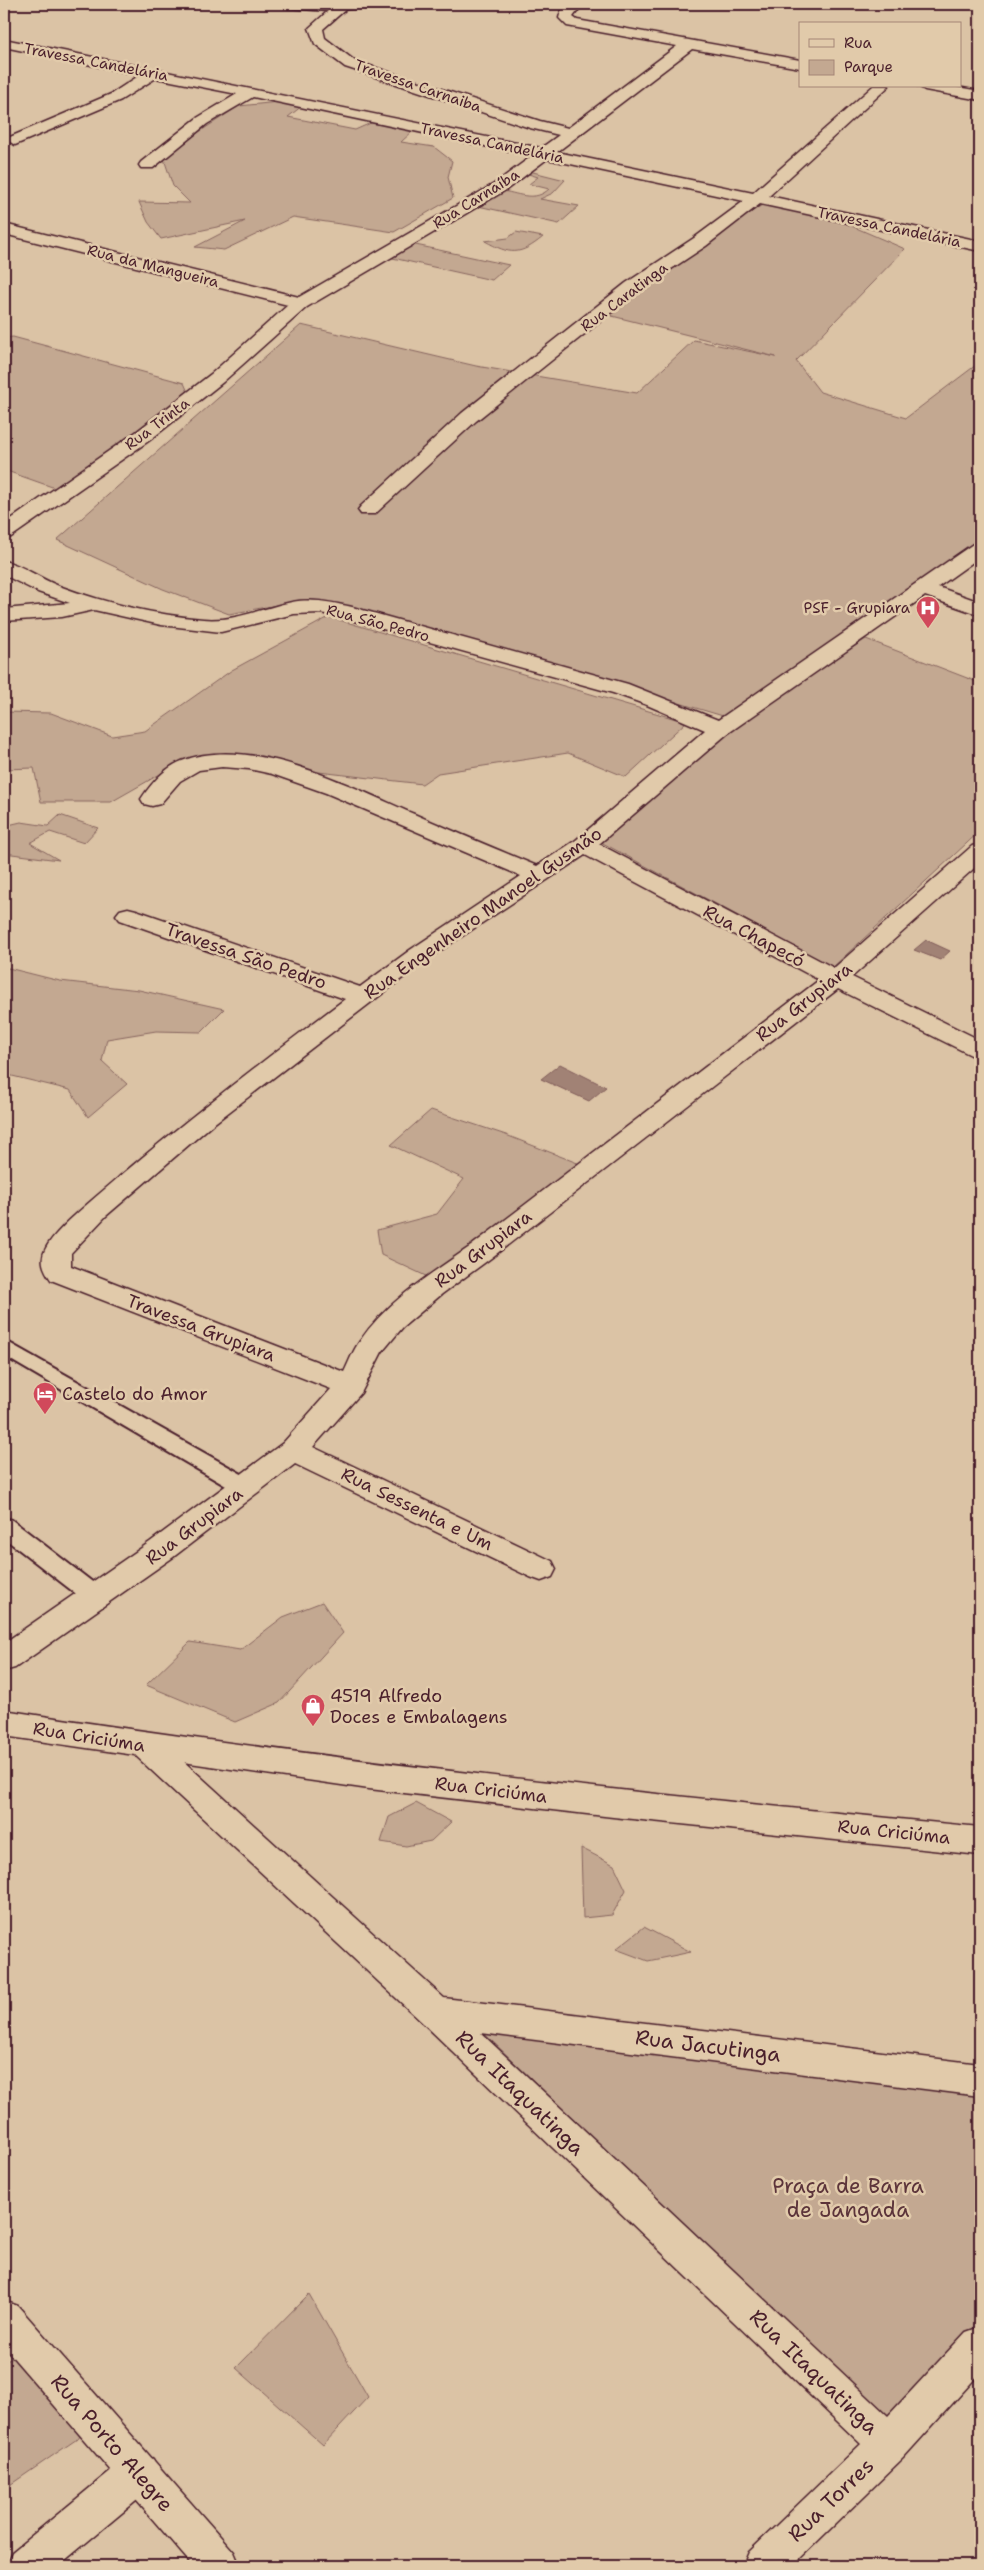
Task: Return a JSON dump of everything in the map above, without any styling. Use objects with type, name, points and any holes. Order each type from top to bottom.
[{"type":"street","points":[[288,4],[342,6],[363,4]]},
{"type":"street","points":[[576,4],[568,11],[566,18],[572,23],[799,64]]},
{"type":"street","name":"Travessa Carnaiba","points":[[342,6],[316,28],[316,36],[319,42],[337,52],[350,64],[536,125],[569,133]]},
{"type":"street","name":"Travessa Candelária","points":[[4,43],[251,92],[980,246]]},
{"type":"street","name":"Rua Carnaíba","points":[[301,303],[500,187],[689,44]]},
{"type":"street","points":[[15,140],[116,97],[153,73]]},
{"type":"street","name":"Rua Caratinga","points":[[368,510],[469,417],[632,287],[700,242],[756,199],[880,88]]},
{"type":"street","points":[[936,88],[980,96]]},
{"type":"street","points":[[146,166],[202,121],[251,92]]},
{"type":"street","name":"Rua da Mangueira","points":[[4,229],[301,303]]},
{"type":"street","name":"Rua Trinta","points":[[4,533],[143,436],[216,378],[301,303]]},
{"type":"street","name":"Rua Engenheiro Manoel Gusmão","points":[[56,1264],[59,1249],[97,1210],[203,1119],[418,955],[584,845],[720,729],[980,548]]},
{"type":"street","name":"Rua São Pedro","points":[[4,567],[50,590],[95,604],[179,622],[218,626],[231,625],[279,610],[318,607],[334,609],[646,696],[684,710],[720,729]]},
{"type":"street","points":[[923,588],[980,609]]},
{"type":"street","points":[[4,615],[62,611],[95,604]]},
{"type":"street","points":[[152,799],[179,770],[199,762],[234,760],[256,763],[346,793],[538,875]]},
{"type":"street","name":"Rua Chapecó","points":[[584,845],[836,979],[980,1050]]},
{"type":"street","name":"Rua Grupiara","points":[[4,1659],[96,1597],[246,1487],[293,1450],[351,1386],[370,1347],[393,1320],[432,1287],[481,1252],[836,979],[980,851]]},
{"type":"street","name":"Travessa São Pedro","points":[[128,915],[364,997]]},
{"type":"street","name":"Travessa Grupiara","points":[[56,1264],[62,1273],[71,1277],[351,1386]]},
{"type":"street","name":"Rua Sessenta e Um","points":[[293,1450],[541,1569]]},
{"type":"street","name":"Rua Criciúma","points":[[4,1723],[147,1747],[475,1789],[980,1841]]},
{"type":"street","name":"Rua Itaquatinga","points":[[147,1747],[435,2012],[889,2444]]},
{"type":"street","name":"Rua Jacutinga","points":[[435,2012],[980,2080]]},
{"type":"street","name":"Rua Porto Alegre","points":[[4,2319],[220,2566]]},
{"type":"street","name":"Rua Torres","points":[[763,2566],[889,2444],[980,2345]]},
{"type":"street","points":[[26,2566],[139,2473]]},
{"type":"lane","points":[[4,1347],[246,1487]]},
{"type":"lane","points":[[4,1526],[96,1597]]},
{"type":"green space","points":[[279,102],[302,106],[288,117],[355,130],[373,122],[413,131],[401,142],[434,147],[452,161],[448,177],[453,198],[394,232],[293,217],[224,250],[195,247],[245,221],[161,239],[148,222],[139,202],[190,203],[173,186],[164,159],[199,132],[239,106]]},
{"type":"green space","points":[[529,171],[565,180],[553,193],[540,199],[579,206],[559,224],[478,206],[503,191],[533,196],[544,193],[549,189],[529,184],[538,177],[525,173]]},
{"type":"green space","points":[[762,205],[840,221],[905,249],[796,361],[820,392],[906,418],[980,362],[980,546],[723,716],[385,616],[304,600],[229,614],[163,589],[57,540],[301,325],[476,366],[637,393],[694,340],[776,357],[600,313]]},
{"type":"green space","points":[[516,232],[543,237],[528,248],[515,251],[501,249],[485,241],[508,238]]},
{"type":"green space","points":[[411,244],[509,265],[492,280],[388,257]]},
{"type":"green space","points":[[13,337],[184,383],[188,392],[141,429],[55,488],[4,470],[4,338]]},
{"type":"green space","points":[[329,617],[686,722],[626,777],[568,753],[438,773],[422,784],[190,757],[111,802],[41,802],[34,768],[4,769],[4,712],[51,713],[112,736],[145,731],[232,670]]},
{"type":"green space","points":[[866,639],[980,683],[980,831],[833,967],[599,841],[721,733]]},
{"type":"green space","points":[[60,815],[98,828],[84,843],[50,832],[30,843],[59,860],[4,853],[4,826],[21,822],[48,826]]},
{"type":"green space","points":[[4,967],[60,981],[139,990],[224,1009],[201,1032],[156,1031],[107,1039],[102,1061],[127,1084],[88,1117],[70,1090],[4,1074]]},
{"type":"green space","points":[[431,1110],[506,1135],[580,1164],[428,1277],[381,1255],[377,1230],[437,1214],[464,1179],[391,1145]]},
{"type":"green space","points":[[322,1602],[343,1633],[279,1703],[235,1722],[146,1685],[190,1642],[240,1650],[283,1617]]},
{"type":"green space","points":[[416,1803],[451,1822],[431,1841],[406,1846],[381,1842],[389,1817]]},
{"type":"green space","points":[[581,1848],[614,1865],[626,1890],[612,1915],[583,1918]]},
{"type":"green space","points":[[644,1927],[691,1952],[648,1961],[616,1949]]},
{"type":"green space","name":"Praça de Barra de Jangada","points":[[467,2017],[980,2080],[980,2345],[898,2430]]},
{"type":"green space","points":[[309,2294],[368,2397],[323,2445],[236,2368]]},
{"type":"green space","points":[[39,2346],[93,2407],[80,2437],[4,2489],[4,2362]]},
{"type":"shaded area","points":[[926,940],[950,951],[940,960],[914,950]]},
{"type":"shaded area","points":[[560,1064],[606,1087],[589,1101],[541,1079]]},
{"type":"place","name":"PSF - Grupiara","points":[[928,629]]},
{"type":"place","name":"Castelo do Amor","points":[[45,1415]]},
{"type":"place","name":"4519 Alfredo Doces e Embalagens","points":[[313,1727]]}]
